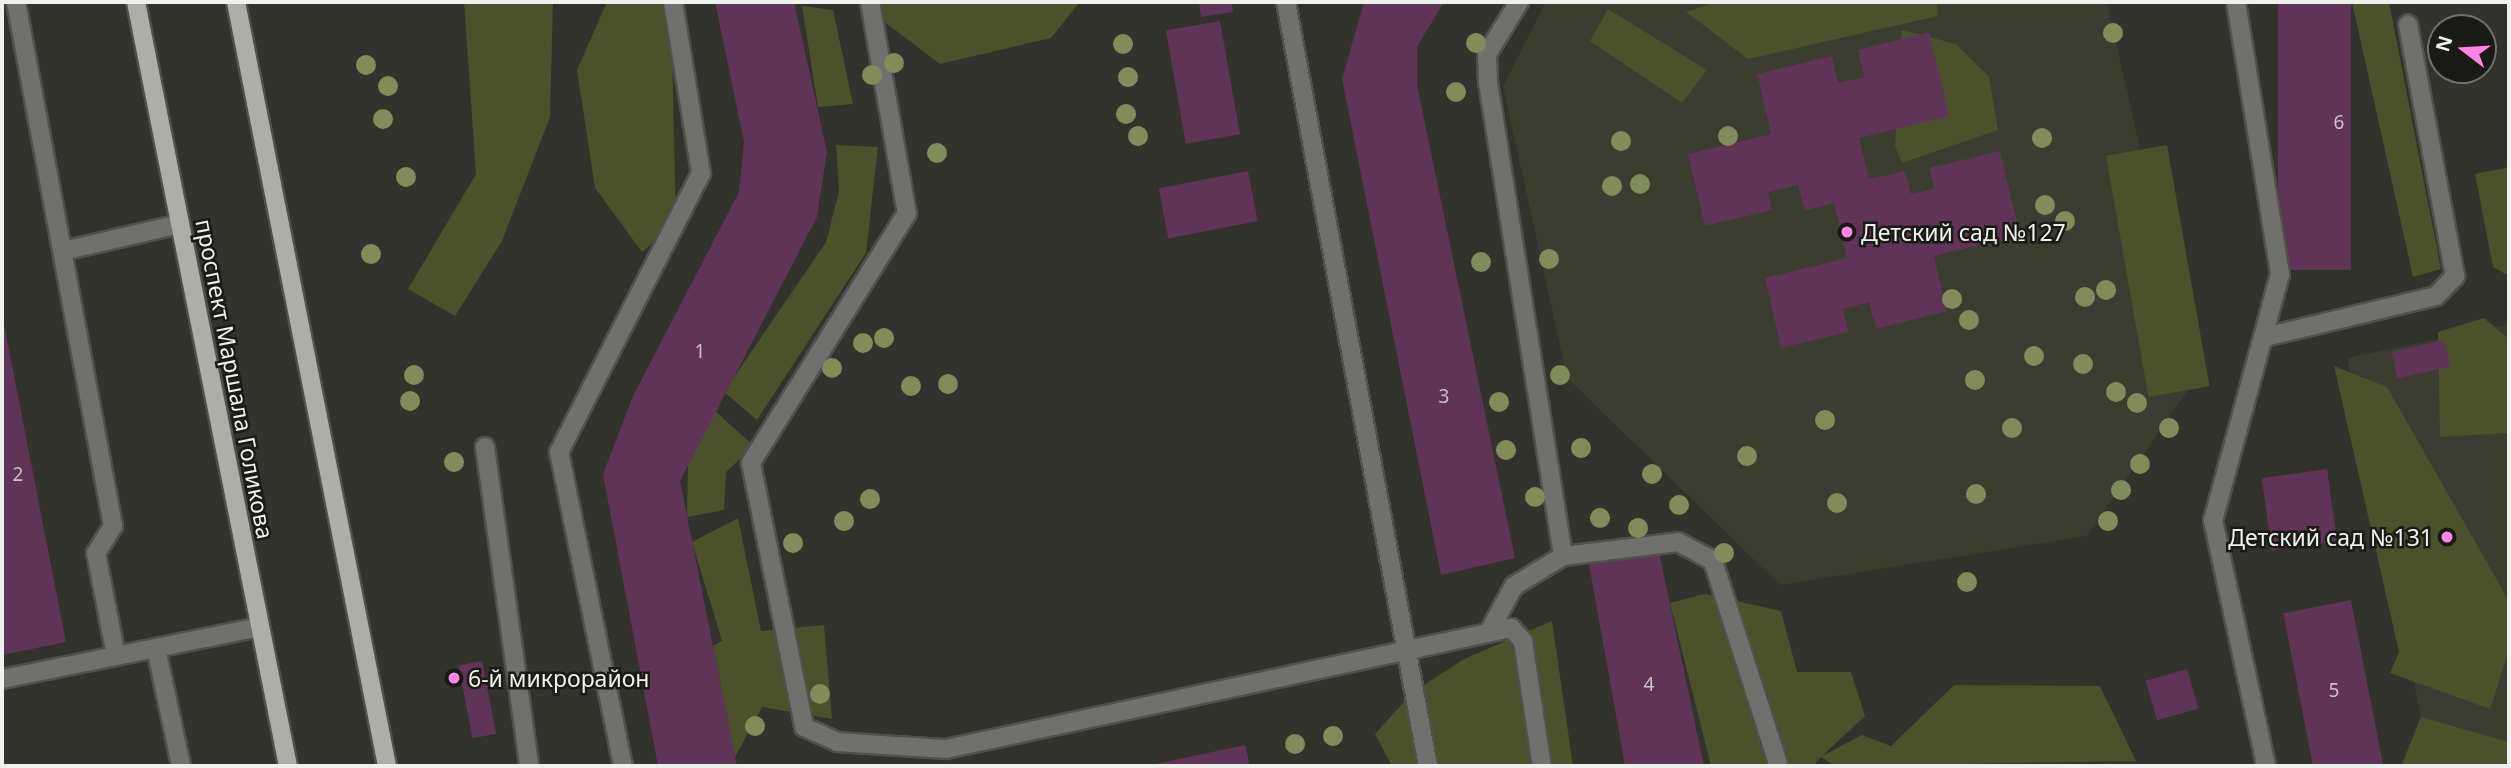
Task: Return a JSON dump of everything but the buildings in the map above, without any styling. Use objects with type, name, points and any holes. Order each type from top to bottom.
[{"type":"main road","name":"проспект Маршала Голикова","points":[[136,2],[288,766]]},
{"type":"main road","points":[[236,2],[387,766]]},
{"type":"lane","points":[[16,2],[113,526],[96,553],[116,656]]},
{"type":"lane","points":[[623,766],[559,452],[701,173],[673,2]]},
{"type":"lane","points":[[870,2],[907,214],[751,463],[804,727],[837,742],[946,749],[1403,653],[1491,628],[1511,628],[1523,641],[1542,766]]},
{"type":"lane","points":[[1519,2],[1488,54],[1488,82],[1563,556]]},
{"type":"lane","points":[[2236,2],[2280,274],[2213,520],[2266,766]]},
{"type":"lane","points":[[1284,3],[1403,653],[1429,766]]},
{"type":"lane","points":[[2265,337],[2436,296],[2455,276],[2408,24]]},
{"type":"lane","points":[[63,251],[180,224]]},
{"type":"lane","points":[[485,447],[529,766]]},
{"type":"lane","points":[[1491,628],[1514,586],[1563,556],[1678,541],[1713,561],[1779,766]]},
{"type":"lane","points":[[2,679],[259,627]]},
{"type":"lane","points":[[156,648],[181,766]]},
{"type":"shaded area","name":"Детский сад №127","points":[[1546,2],[2107,2],[2193,383],[2087,536],[1780,585],[1567,378],[1503,86]]},
{"type":"shaded area","name":"Детский сад №131","points":[[2509,324],[2509,766],[2431,766],[2347,358]]},
{"type":"green space","points":[[464,2],[553,2],[550,117],[502,241],[455,316],[408,289],[476,174]]},
{"type":"green space","points":[[607,2],[671,2],[676,223],[642,252],[595,188],[577,70]]},
{"type":"green space","points":[[858,2],[1080,2],[1051,38],[940,64]]},
{"type":"green space","points":[[1716,2],[1937,2],[1938,16],[1748,59],[1686,12]]},
{"type":"green space","points":[[2352,2],[2389,2],[2441,269],[2413,277]]},
{"type":"green space","points":[[802,6],[833,10],[853,104],[818,107]]},
{"type":"green space","points":[[1608,9],[1707,70],[1682,103],[1590,41]]},
{"type":"green space","points":[[1902,30],[1956,44],[1989,77],[1998,130],[1902,163],[1895,146]]},
{"type":"green space","points":[[836,145],[878,147],[866,253],[757,420],[724,392],[826,242],[839,191]]},
{"type":"green space","points":[[2167,145],[2210,386],[2148,397],[2106,156]]},
{"type":"green space","points":[[2509,167],[2509,276],[2493,267],[2475,174]]},
{"type":"green space","points":[[2484,318],[2509,339],[2509,433],[2440,437],[2438,332]]},
{"type":"green space","points":[[2334,366],[2387,387],[2509,601],[2509,650],[2490,709],[2390,673],[2399,652]]},
{"type":"green space","points":[[715,411],[754,446],[726,472],[724,510],[687,517],[688,465]]},
{"type":"green space","points":[[738,518],[761,631],[824,625],[832,719],[762,707],[735,757],[713,646],[722,641],[692,542]]},
{"type":"green space","points":[[1705,594],[1781,611],[1797,672],[1851,672],[1865,716],[1822,756],[1862,735],[1891,746],[1954,685],[2100,686],[2136,761],[1835,766],[1821,757],[1813,766],[1711,766],[1670,603]]},
{"type":"green space","points":[[1552,621],[1573,766],[1392,766],[1375,734],[1412,693],[1464,659]]},
{"type":"green space","points":[[2421,717],[2509,742],[2509,766],[2401,766]]},
{"type":"place","name":"Детский сад №127","points":[[1847,232]]},
{"type":"place","name":"Детский сад №131","points":[[2447,537]]},
{"type":"place","name":"6-й микрорайон","points":[[454,678]]}]
